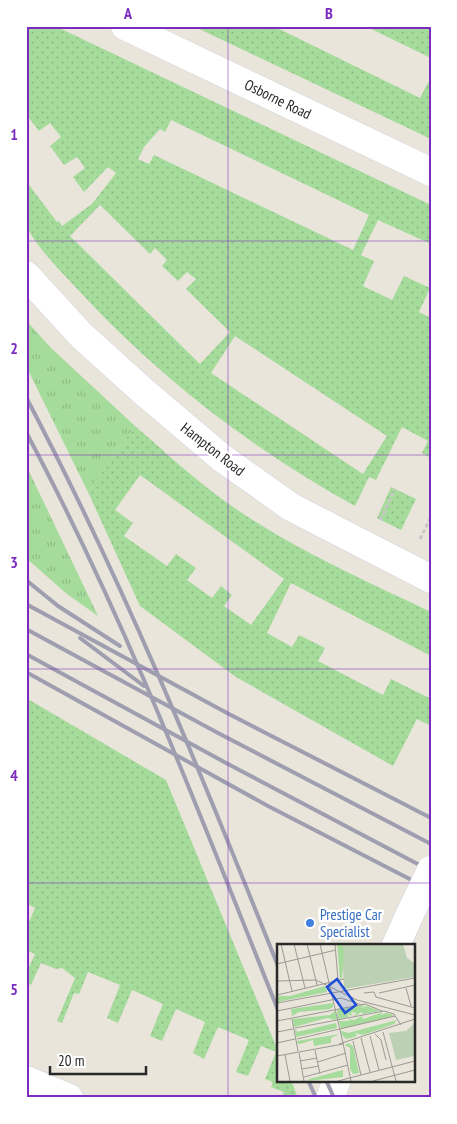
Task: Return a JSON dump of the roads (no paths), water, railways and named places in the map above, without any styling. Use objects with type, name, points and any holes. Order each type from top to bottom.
[{"type":"street","name":"Osborne Road","points":[[125,26],[431,172]]},
{"type":"street","name":"Hampton Road","points":[[26,275],[81,335],[144,392],[222,458],[291,507],[431,579]]},
{"type":"street","points":[[396,944],[431,870]]},
{"type":"street","points":[[26,1080],[69,1098]]},
{"type":"street","points":[[330,1098],[336,1082]]},
{"type":"railway","points":[[26,397],[62,466],[160,678],[277,964]]},
{"type":"railway","points":[[26,432],[62,502],[129,645],[190,790],[277,1008]]},
{"type":"railway","points":[[26,580],[58,606],[120,646]]},
{"type":"railway","points":[[26,604],[227,713],[431,818]]},
{"type":"railway","points":[[26,629],[218,733],[431,844]]},
{"type":"railway","points":[[80,638],[144,686]]},
{"type":"railway","points":[[26,654],[228,764],[431,871]]},
{"type":"railway","points":[[26,672],[268,806],[431,890]]},
{"type":"railway","points":[[309,1082],[316,1098]]},
{"type":"railway","points":[[327,1082],[334,1098]]},
{"type":"place","name":"Prestige Car Specialist","points":[[310,923]]}]
